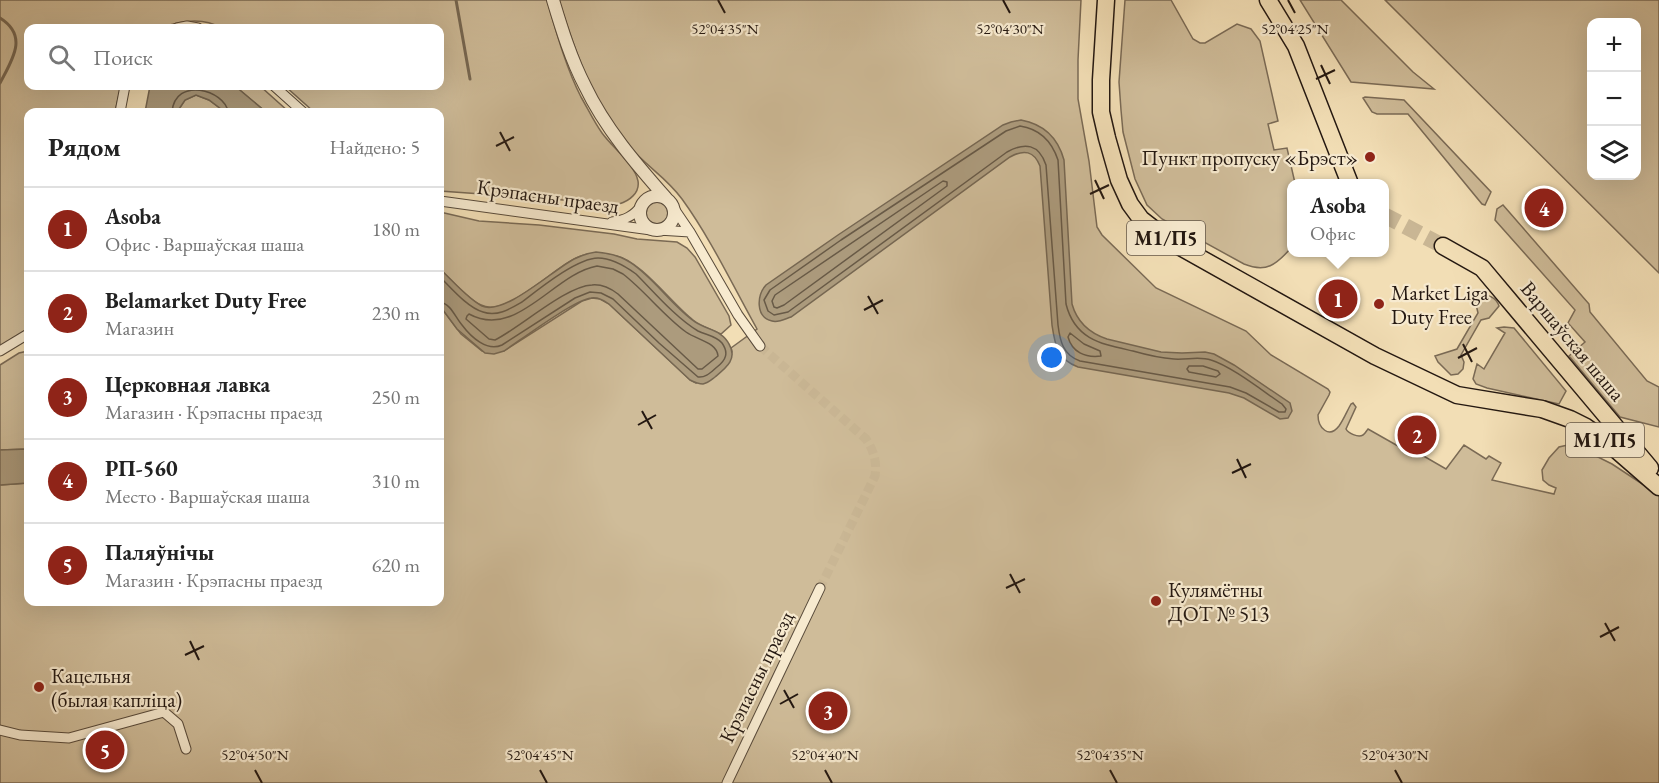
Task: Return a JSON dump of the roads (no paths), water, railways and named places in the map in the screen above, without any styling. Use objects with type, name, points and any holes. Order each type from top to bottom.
[{"type":"highway","name":"М1/П5","points":[[1106,0],[1101,112],[1119,180],[1134,211],[1149,226],[1168,240],[1375,356],[1457,394],[1542,409],[1578,423],[1605,440],[1659,486]]},
{"type":"highway","points":[[1268,0],[1296,46],[1348,179]]},
{"type":"highway","name":"Варшаўская шаша","points":[[1443,246],[1482,268],[1659,477]]},
{"type":"street","name":"Крэпасны праезд","points":[[553,0],[570,53],[585,88],[610,130],[690,232],[738,315],[760,345]]},
{"type":"street","points":[[121,108],[124,90]]},
{"type":"street","points":[[278,90],[299,108]]},
{"type":"street","points":[[604,223],[630,217],[636,212],[641,206],[649,198],[660,196],[669,203],[674,218],[663,229],[655,230],[646,227],[640,217],[641,206],[644,183],[639,168]]},
{"type":"street","name":"Крэпасны праезд","points":[[444,202],[655,230],[690,232]]},
{"type":"street","points":[[0,351],[24,336]]},
{"type":"street","name":"Крэпасны праезд","points":[[727,783],[820,588]]},
{"type":"street","points":[[0,730],[20,735],[69,738],[164,712],[178,724],[186,749]]},
{"type":"water","points":[[149,90],[240,90],[261,108],[220,108],[209,100],[196,95],[185,100],[180,108],[146,108]]},
{"type":"water","points":[[1021,120],[1036,125],[1048,133],[1058,145],[1064,160],[1072,304],[1077,316],[1085,326],[1095,334],[1107,339],[1161,352],[1214,354],[1290,403],[1292,411],[1288,418],[1280,419],[1244,398],[1229,393],[1078,367],[1061,355],[1056,345],[1052,325],[1040,166],[1032,154],[1024,152],[1010,157],[791,317],[774,321],[766,319],[760,310],[759,300],[766,285],[1003,125]]},
{"type":"water","points":[[596,252],[615,255],[640,269],[686,315],[726,339],[732,354],[727,367],[705,384],[690,380],[609,304],[598,298],[583,300],[573,305],[504,351],[494,354],[485,353],[457,329],[444,311],[444,273],[472,299],[482,306],[491,307],[515,298],[585,254]]},
{"type":"water","points":[[24,449],[24,483],[0,485],[0,450]]},
{"type":"waterway","points":[[456,0],[470,79]]},
{"type":"waterway","points":[[0,18],[9,25],[16,40],[13,57],[0,83]]},
{"type":"tunnel","points":[[1389,218],[1443,246]]},
{"type":"tunnel","points":[[760,346],[866,439],[874,457],[875,476],[820,588]]},
{"type":"place","name":"Пункт пропуску «Брэст»","points":[[1370,157]]},
{"type":"place","name":"РП-560","points":[[1544,208]]},
{"type":"place","name":"Asoba","points":[[1338,299]]},
{"type":"place","name":"Market Liga Duty Free","points":[[1379,304]]},
{"type":"place","name":"Belamarket Duty Free","points":[[1417,435]]},
{"type":"place","name":"Кулямётны ДОТ № 513","points":[[1156,601]]},
{"type":"place","name":"Кацельня (былая капліца)","points":[[39,687]]},
{"type":"place","name":"Церковная лавка","points":[[828,711]]},
{"type":"place","name":"Паляўнічы","points":[[105,750]]}]
